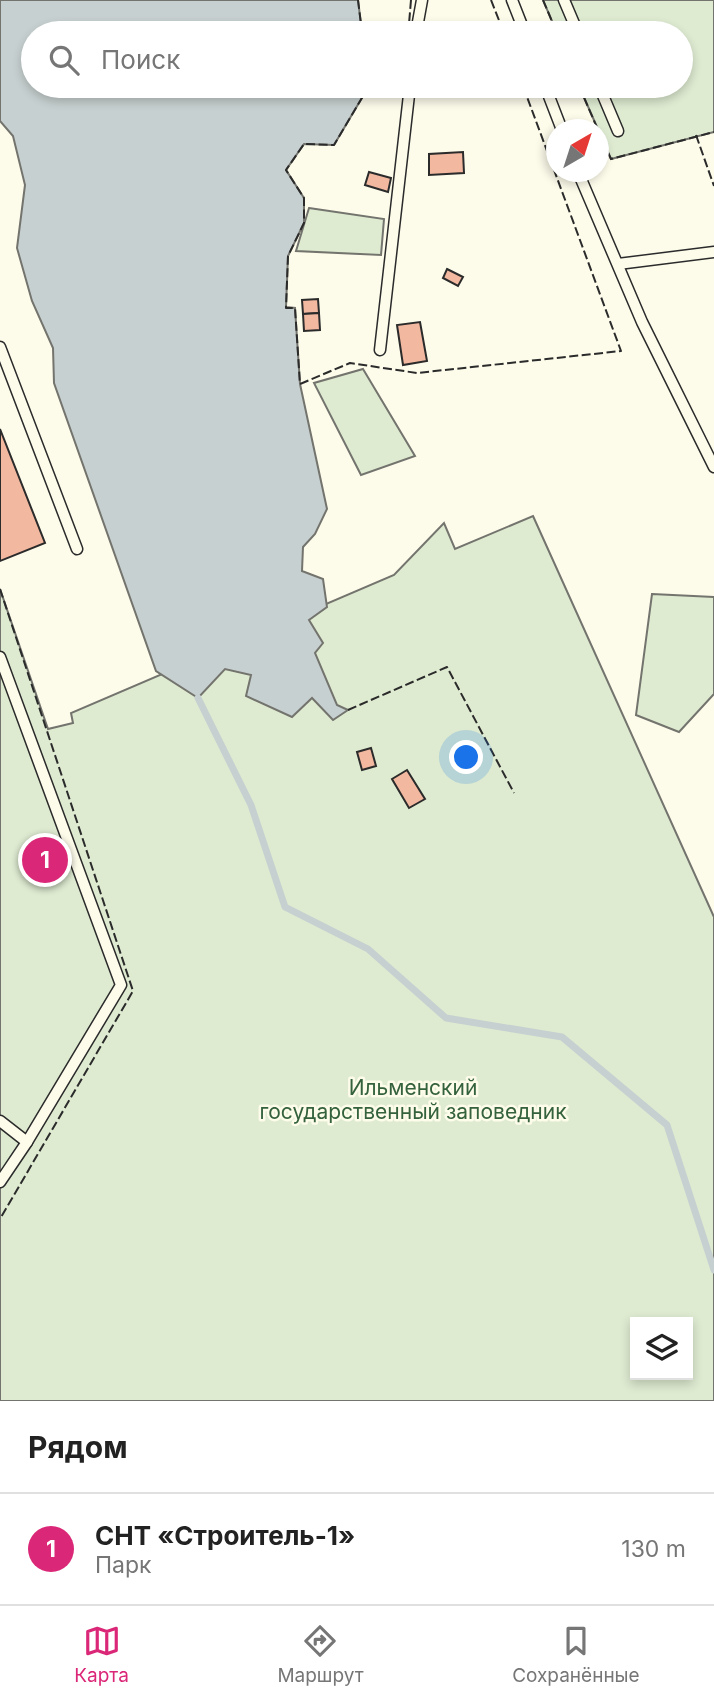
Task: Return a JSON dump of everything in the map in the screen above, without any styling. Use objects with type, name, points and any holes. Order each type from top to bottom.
[{"type":"lane","points":[[418,21],[422,0]]},
{"type":"lane","points":[[512,0],[520,21]]},
{"type":"lane","points":[[564,0],[573,21]]},
{"type":"lane","points":[[380,350],[409,98]]},
{"type":"lane","points":[[550,98],[558,119]]},
{"type":"lane","points":[[604,98],[618,131]]},
{"type":"lane","points":[[582,182],[642,321],[714,467]]},
{"type":"lane","points":[[618,264],[714,252]]},
{"type":"lane","points":[[0,347],[76,549]]},
{"type":"lane","points":[[0,657],[121,985],[0,1182]]},
{"type":"lane","points":[[0,1121],[27,1142]]},
{"type":"green space","points":[[543,0],[714,0],[714,132],[611,159],[609,119],[593,119],[584,98],[693,98],[693,21],[552,21]]},
{"type":"green space","points":[[309,208],[384,219],[381,255],[296,251]]},
{"type":"green space","points":[[363,369],[415,456],[361,475],[314,383]]},
{"type":"green space","name":"Ильменский государственный заповедник","points":[[533,516],[714,917],[714,1401],[0,1401],[0,589],[48,729],[73,723],[71,713],[394,575],[444,523],[455,549]]},
{"type":"green space","points":[[652,594],[714,597],[714,694],[679,732],[636,715]]},
{"type":"shaded area","points":[[0,0],[358,0],[361,21],[21,21],[21,98],[362,98],[334,145],[304,144],[286,170],[304,198],[304,223],[288,256],[286,307],[295,308],[300,384],[327,509],[315,534],[303,547],[302,571],[323,579],[327,607],[309,620],[323,643],[315,653],[337,705],[348,710],[333,720],[312,698],[292,717],[246,696],[251,675],[225,669],[198,698],[156,671],[54,383],[53,348],[32,301],[17,248],[25,185],[13,136],[0,121]]},
{"type":"building","points":[[463,152],[464,173],[429,175],[429,154]]},
{"type":"building","points":[[369,172],[391,178],[388,192],[365,185]]},
{"type":"building","points":[[447,269],[463,277],[458,286],[443,278]]},
{"type":"building","points":[[318,299],[319,313],[303,314],[302,300]]},
{"type":"building","points":[[319,313],[320,330],[304,331],[303,314]]},
{"type":"building","points":[[420,322],[427,361],[403,365],[397,325]]},
{"type":"building","points":[[0,429],[45,543],[0,561]]},
{"type":"building","points":[[371,748],[376,766],[362,770],[357,752]]},
{"type":"building","points":[[407,770],[425,799],[409,808],[392,779]]},
{"type":"waterway","points":[[198,698],[251,805],[285,907],[368,949],[446,1018],[562,1037],[667,1125],[714,1270]]},
{"type":"fence","points":[[358,0],[361,21]]},
{"type":"fence","points":[[409,21],[411,0]]},
{"type":"fence","points":[[491,0],[499,21]]},
{"type":"fence","points":[[543,0],[552,21]]},
{"type":"fence","points":[[362,98],[334,145],[304,144],[286,170],[304,198],[304,223],[288,256],[286,308],[295,308],[300,384],[350,363],[417,373],[621,351],[527,98]]},
{"type":"fence","points":[[584,98],[593,119]]},
{"type":"fence","points":[[609,155],[611,159],[714,132]]},
{"type":"fence","points":[[696,135],[714,186]]},
{"type":"fence","points":[[0,589],[133,991],[0,1219]]},
{"type":"fence","points":[[348,710],[447,667],[514,793]]},
{"type":"place","name":"СНТ «Строитель-1»","points":[[45,860]]}]
